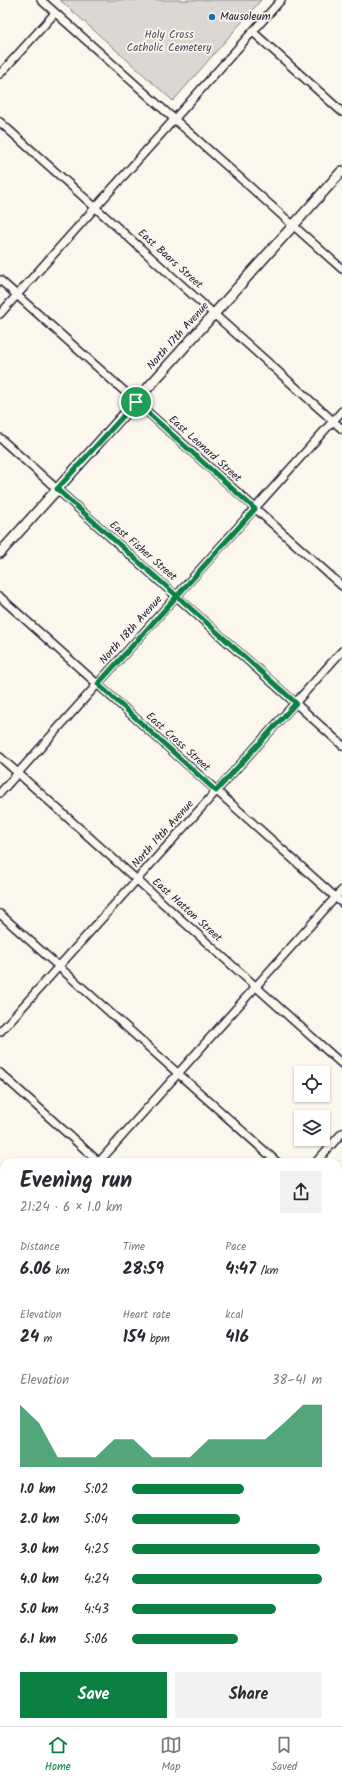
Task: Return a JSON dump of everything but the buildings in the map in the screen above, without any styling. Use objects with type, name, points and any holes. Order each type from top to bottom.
[{"type":"street","points":[[41,0],[342,269]]},
{"type":"street","points":[[0,314],[282,0]]},
{"type":"street","points":[[0,74],[55,13]]},
{"type":"street","points":[[253,32],[342,112]]},
{"type":"street","name":"East Baars Street","points":[[0,122],[342,429]]},
{"type":"street","name":"North 17th Avenue","points":[[0,553],[342,171]]},
{"type":"street","name":"East Leonard Street","points":[[0,280],[342,586]]},
{"type":"street","name":"North 18th Avenue","points":[[0,793],[342,411]]},
{"type":"street","name":"East Fisher Street","points":[[0,438],[342,744]]},
{"type":"street","name":"East Cross Street","points":[[0,597],[342,903]]},
{"type":"street","name":"North 19th Avenue","points":[[0,1032],[342,651]]},
{"type":"street","name":"East Hatton Street","points":[[0,757],[342,1064]]},
{"type":"street","points":[[103,1158],[342,890]]},
{"type":"street","points":[[0,914],[272,1158]]},
{"type":"street","points":[[0,1073],[95,1158]]},
{"type":"street","points":[[320,1158],[342,1133]]},
{"type":"green space","name":"Holy Cross Catholic Cemetery","points":[[60,0],[261,0],[173,101]]},
{"type":"place","name":"Mausoleum","points":[[212,17]]},
{"type":"route","points":[[136,402],[57,489],[177,596],[98,684],[216,791],[296,703],[177,596],[217,549],[255,509],[136,402]]}]
